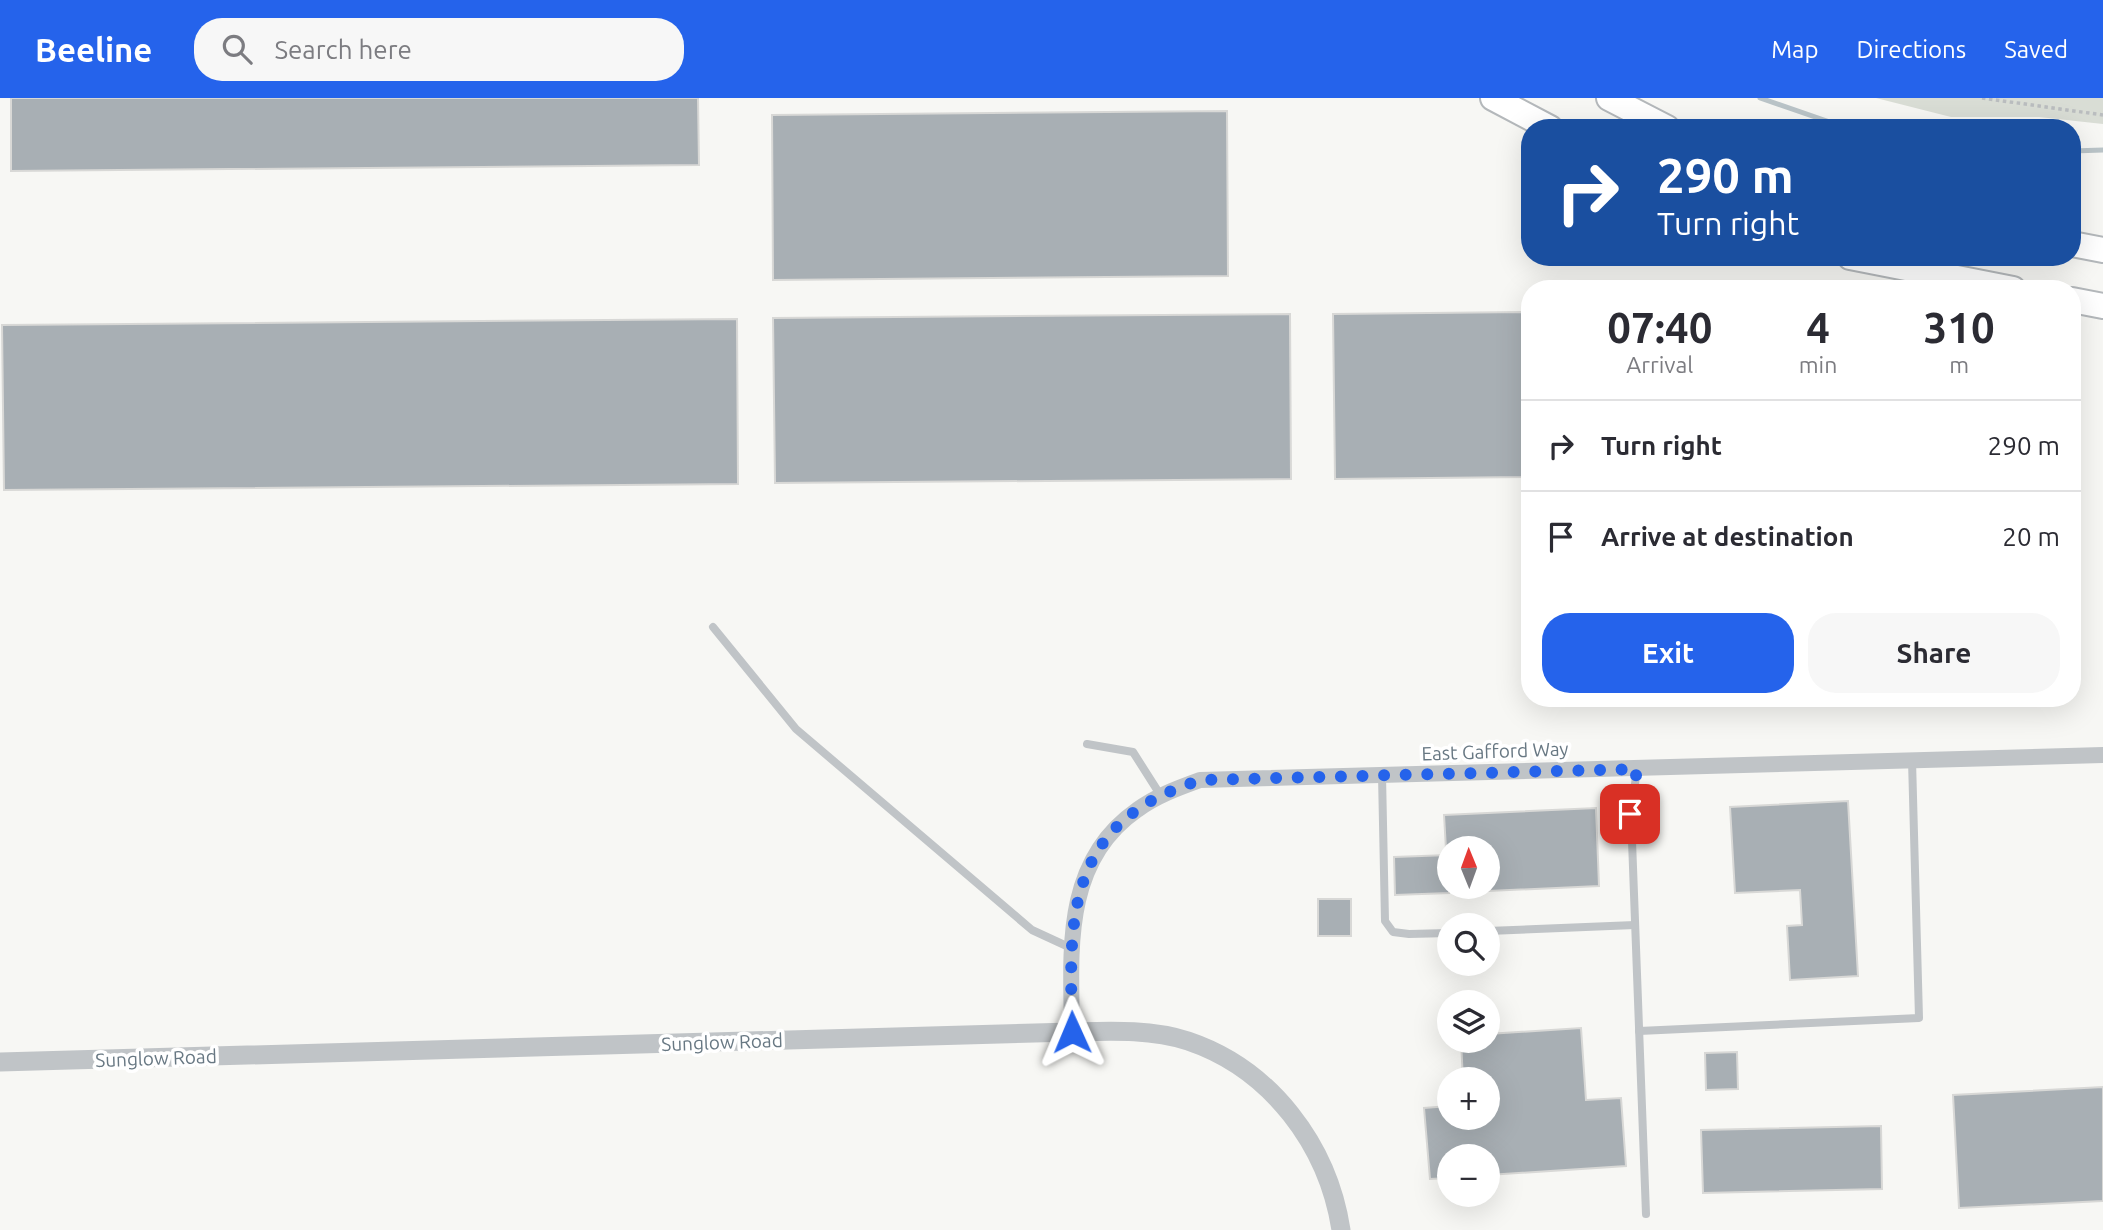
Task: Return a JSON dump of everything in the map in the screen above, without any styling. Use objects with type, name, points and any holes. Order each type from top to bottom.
[{"type":"main road","points":[[1493,98],[1533,119]]},
{"type":"main road","points":[[1609,98],[1650,119]]},
{"type":"main road","points":[[2081,246],[2103,250]]},
{"type":"main road","points":[[1896,266],[1966,280]]},
{"type":"main road","points":[[2081,302],[2103,306]]},
{"type":"street","name":"East Gafford Way","points":[[1072,1032],[1071,948],[1077,897],[1087,871],[1116,828],[1136,811],[1161,796],[1200,780],[2103,755]]},
{"type":"street","name":"Sunglow Road","points":[[0,1062],[1072,1032],[1150,1033],[1186,1041],[1220,1054],[1247,1070],[1274,1094],[1305,1133],[1331,1185],[1341,1230]]},
{"type":"lane","points":[[713,627],[796,729],[1032,930],[1071,948]]},
{"type":"lane","points":[[1087,744],[1133,752],[1161,796]]},
{"type":"lane","points":[[1639,1031],[1919,1018],[1912,760]]},
{"type":"lane","points":[[1637,769],[1630,814],[1646,1213]]},
{"type":"lane","points":[[1382,775],[1385,920],[1394,932],[1437,933]]},
{"type":"lane","points":[[1500,931],[1635,925]]},
{"type":"path","points":[[1982,98],[2103,115]]},
{"type":"shaded area","points":[[1876,98],[2103,98],[2103,124],[2081,122],[2081,119],[2039,117],[1951,117]]},
{"type":"building","points":[[11,98],[698,98],[699,165],[11,171]]},
{"type":"building","points":[[1227,111],[1228,276],[773,280],[772,115]]},
{"type":"building","points":[[1521,312],[1521,477],[1335,479],[1333,314]]},
{"type":"building","points":[[1290,314],[1291,479],[775,483],[773,318]]},
{"type":"building","points":[[737,319],[738,484],[4,490],[2,325]]},
{"type":"building","points":[[1848,801],[1858,976],[1790,980],[1787,926],[1802,925],[1800,890],[1735,893],[1730,807]]},
{"type":"building","points":[[1596,808],[1599,886],[1500,890],[1500,836],[1445,836],[1444,815]]},
{"type":"building","points":[[1437,855],[1437,893],[1395,895],[1394,857]]},
{"type":"building","points":[[1318,899],[1351,899],[1351,936],[1318,936]]},
{"type":"building","points":[[1581,1028],[1586,1100],[1621,1098],[1626,1166],[1500,1174],[1500,1144],[1437,1144],[1437,1179],[1430,1179],[1424,1108],[1437,1107],[1437,1130],[1500,1130],[1500,1067],[1462,1067],[1462,1053],[1500,1053],[1500,1033]]},
{"type":"building","points":[[1737,1052],[1738,1089],[1706,1090],[1705,1053]]},
{"type":"building","points":[[2103,1087],[2103,1201],[1959,1208],[1953,1095]]},
{"type":"building","points":[[1881,1126],[1882,1189],[1703,1193],[1701,1130]]},
{"type":"waterway","points":[[1760,98],[1821,119]]},
{"type":"waterway","points":[[2081,151],[2103,150]]},
{"type":"route","points":[[1072,1032],[1072,923],[1077,897],[1087,871],[1116,828],[1136,811],[1161,796],[1200,780],[1637,769],[1630,814]]}]
